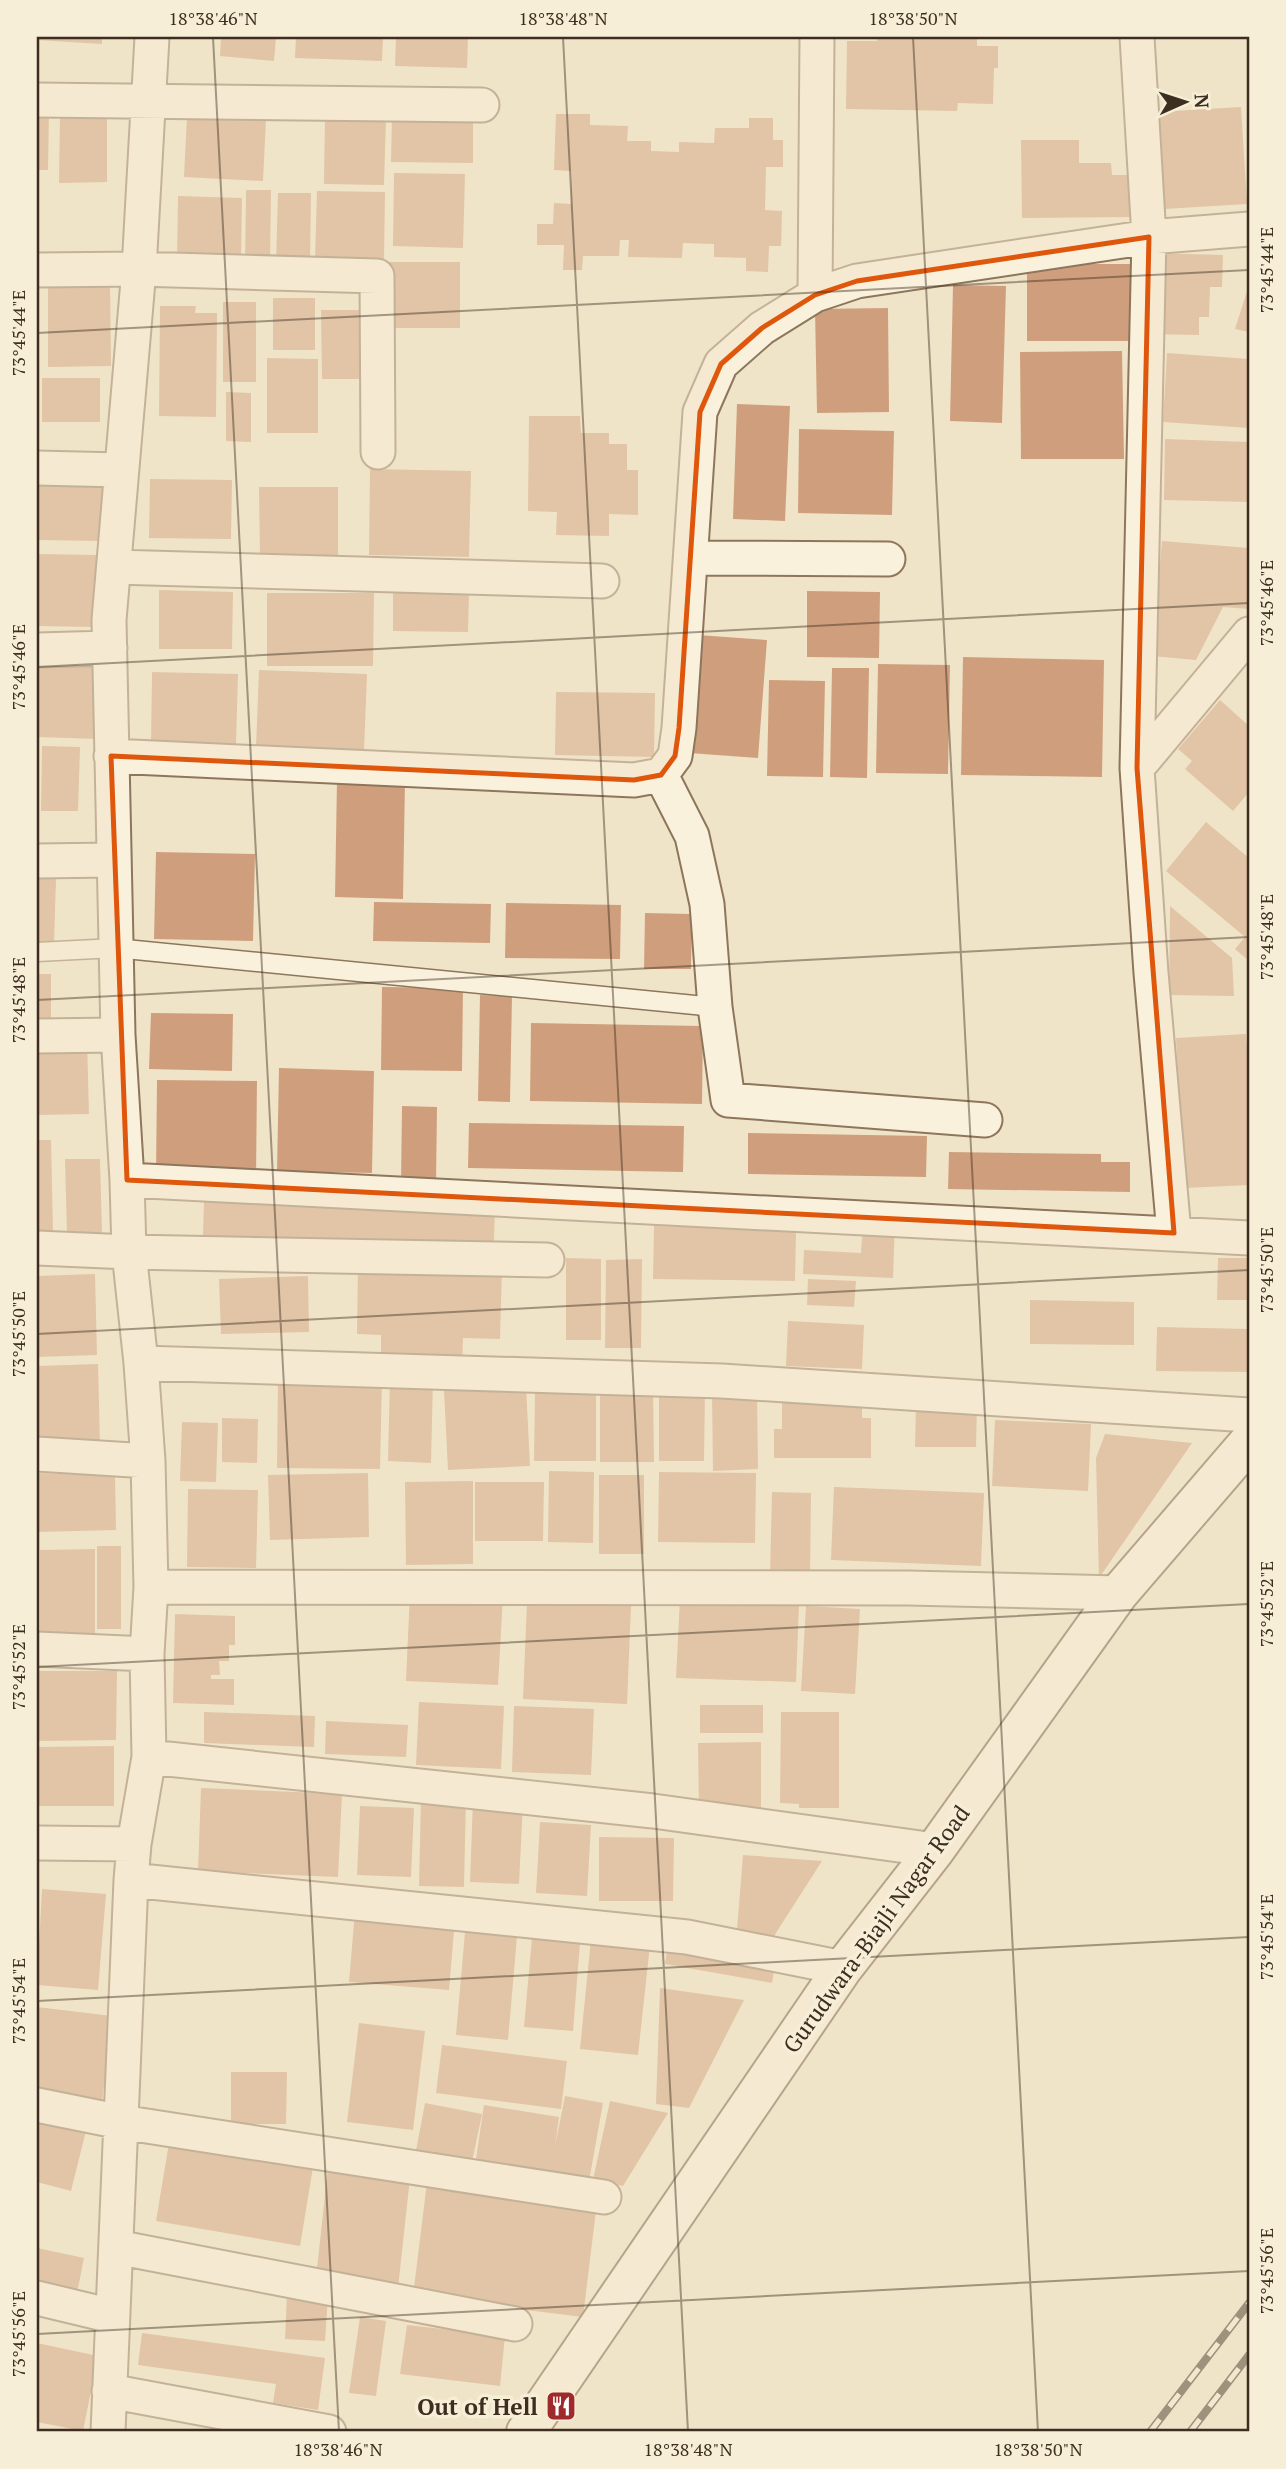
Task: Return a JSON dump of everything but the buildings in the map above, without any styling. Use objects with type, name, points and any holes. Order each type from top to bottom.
[{"type":"main road","name":"Gurudwara-Biajli Nagar Road","points":[[526,2432],[843,1968],[935,1850],[1119,1593],[1249,1443]]},
{"type":"street","points":[[108,2432],[131,1881],[149,1757],[147,1654],[151,1587],[148,1461],[129,1252],[118,1035],[109,620],[139,269],[152,37]]},
{"type":"street","points":[[815,295],[817,37]]},
{"type":"street","points":[[1137,37],[1149,237],[1137,768],[1151,974],[1174,1233]]},
{"type":"street","points":[[37,100],[482,104]]},
{"type":"street","points":[[111,756],[634,780],[661,775],[675,756],[679,728],[700,412],[721,364],[762,328],[815,295],[857,281],[1149,237],[1249,229]]},
{"type":"street","points":[[37,270],[139,269],[377,276],[378,452]]},
{"type":"street","points":[[37,468],[121,470]]},
{"type":"street","points":[[691,558],[888,559]]},
{"type":"street","points":[[114,567],[602,582]]},
{"type":"street","points":[[1137,768],[1249,634]]},
{"type":"street","points":[[37,650],[110,648]]},
{"type":"street","points":[[661,775],[692,836],[707,904],[715,1007],[728,1100],[985,1120]]},
{"type":"street","points":[[37,861],[113,860]]},
{"type":"street","points":[[37,1036],[118,1035]]},
{"type":"street","points":[[127,1180],[1249,1238]]},
{"type":"street","points":[[37,1248],[547,1260]]},
{"type":"street","points":[[141,1363],[722,1381],[1249,1415]]},
{"type":"street","points":[[37,1454],[148,1461]]},
{"type":"street","points":[[151,1587],[908,1588],[1119,1593]]},
{"type":"street","points":[[37,1649],[147,1654]]},
{"type":"street","points":[[149,1757],[653,1811],[935,1850]]},
{"type":"street","points":[[37,1843],[135,1844]]},
{"type":"street","points":[[131,1881],[687,1937],[843,1968]]},
{"type":"street","points":[[37,2105],[121,2122],[604,2197]]},
{"type":"street","points":[[116,2248],[515,2324]]},
{"type":"street","points":[[37,2298],[112,2315]]},
{"type":"street","points":[[109,2391],[329,2432]]},
{"type":"lane","points":[[37,952],[115,948],[715,1007]]},
{"type":"highlighted area","points":[[1149,237],[1137,768],[1174,1233],[127,1180],[111,756],[634,780],[661,775],[675,756],[679,728],[700,412],[721,364],[762,328],[815,295],[857,281]]},
{"type":"railway","points":[[1150,2432],[1249,2303]]},
{"type":"railway","points":[[1190,2432],[1249,2355]]},
{"type":"place","name":"Out of Hell","points":[[561,2406]]}]
